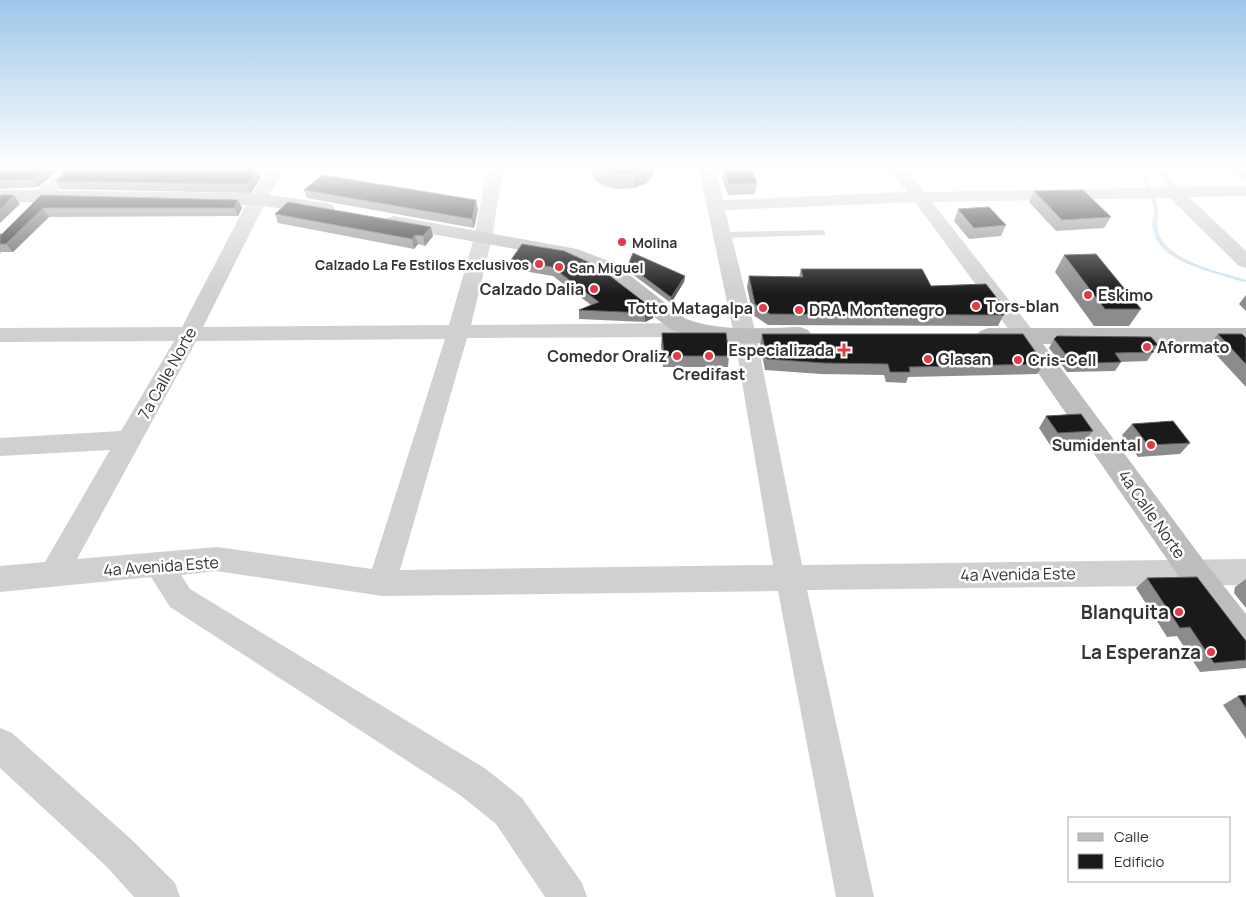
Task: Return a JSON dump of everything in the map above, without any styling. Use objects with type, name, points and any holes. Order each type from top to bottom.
[{"type":"street","points":[[21,216],[27,211]]},
{"type":"street","name":"7a Calle Norte","points":[[53,575],[189,333],[252,211]]},
{"type":"street","points":[[333,211],[344,213]]},
{"type":"street","points":[[382,583],[458,332],[483,238],[488,211]]},
{"type":"street","points":[[717,211],[745,335],[790,578],[853,888]]},
{"type":"street","points":[[930,211],[1026,337]]},
{"type":"street","points":[[1182,211],[1246,262]]},
{"type":"street","points":[[372,218],[570,253],[606,268],[678,324],[690,330]]},
{"type":"street","points":[[0,334],[690,330],[745,335],[822,335]]},
{"type":"street","points":[[968,336],[1246,336]]},
{"type":"street","name":"4a Calle Norte","points":[[1026,337],[1193,571],[1246,640]]},
{"type":"street","points":[[0,447],[129,440]]},
{"type":"street","name":"4a Avenida Este","points":[[0,579],[217,559],[382,583],[1193,571],[1246,572]]},
{"type":"street","points":[[159,565],[180,598],[473,782],[509,811],[568,897]]},
{"type":"street","points":[[0,745],[119,854],[161,897]]},
{"type":"lane","points":[[723,235],[822,232]]},
{"type":"building","points":[[25,211],[40,211],[6,244],[0,244],[0,234]]},
{"type":"building","points":[[278,211],[339,211],[431,227],[423,236],[415,235],[412,239],[275,214]]},
{"type":"building","points":[[425,211],[474,211],[472,219]]},
{"type":"building","points":[[960,211],[993,211],[1006,225],[974,228]]},
{"type":"building","points":[[1053,211],[1105,211],[1111,217],[1062,220]]},
{"type":"building","points":[[522,244],[564,251],[597,266],[653,309],[645,313],[579,310],[599,302],[552,267],[511,260]]},
{"type":"building","points":[[633,253],[685,276],[671,297],[628,265]]},
{"type":"building","points":[[1096,254],[1141,309],[1105,309],[1064,255]]},
{"type":"building","points":[[801,269],[922,269],[931,286],[986,284],[1006,310],[1004,315],[770,314],[755,304],[749,276],[803,277]]},
{"type":"building","points":[[662,333],[726,333],[729,356],[664,356]]},
{"type":"building","points":[[762,334],[1023,334],[1044,364],[909,367],[910,372],[890,372],[888,364],[824,363],[767,359]]},
{"type":"building","points":[[1218,334],[1242,334],[1246,338],[1246,364]]},
{"type":"building","points":[[1057,336],[1151,337],[1158,345],[1148,346],[1154,352],[1115,353],[1121,362],[1073,364],[1054,339]]},
{"type":"building","points":[[1081,414],[1093,431],[1058,433],[1046,416]]},
{"type":"building","points":[[1173,421],[1190,443],[1148,445],[1132,424]]},
{"type":"building","points":[[1197,577],[1246,641],[1246,660],[1214,663],[1190,627],[1180,628],[1147,578]]},
{"type":"building","points":[[1246,695],[1246,708],[1238,696]]},
{"type":"waterway","points":[[1156,211],[1155,230],[1158,240],[1167,250],[1192,264],[1245,281]]},
{"type":"place","name":"Molina","points":[[622,242]]},
{"type":"place","name":"Calzado La Fe Estilos Exclusivos","points":[[539,264]]},
{"type":"place","name":"San Miguel","points":[[559,267]]},
{"type":"place","name":"Calzado Dalia","points":[[594,289]]},
{"type":"place","name":"Eskimo","points":[[1088,295]]},
{"type":"place","name":"Tors-blan","points":[[976,306]]},
{"type":"place","name":"Totto Matagalpa","points":[[763,308]]},
{"type":"place","name":"DRA. Montenegro","points":[[799,310]]},
{"type":"place","name":"Aformato","points":[[1147,347]]},
{"type":"place","name":"Especializada","points":[[844,350]]},
{"type":"place","name":"Comedor Oraliz","points":[[677,356]]},
{"type":"place","name":"Credifast","points":[[709,356]]},
{"type":"place","name":"Glasan","points":[[928,359]]},
{"type":"place","name":"Cris-Cell","points":[[1018,360]]},
{"type":"place","name":"Sumidental","points":[[1151,445]]},
{"type":"place","name":"Blanquita","points":[[1179,612]]},
{"type":"place","name":"La Esperanza","points":[[1211,652]]}]
